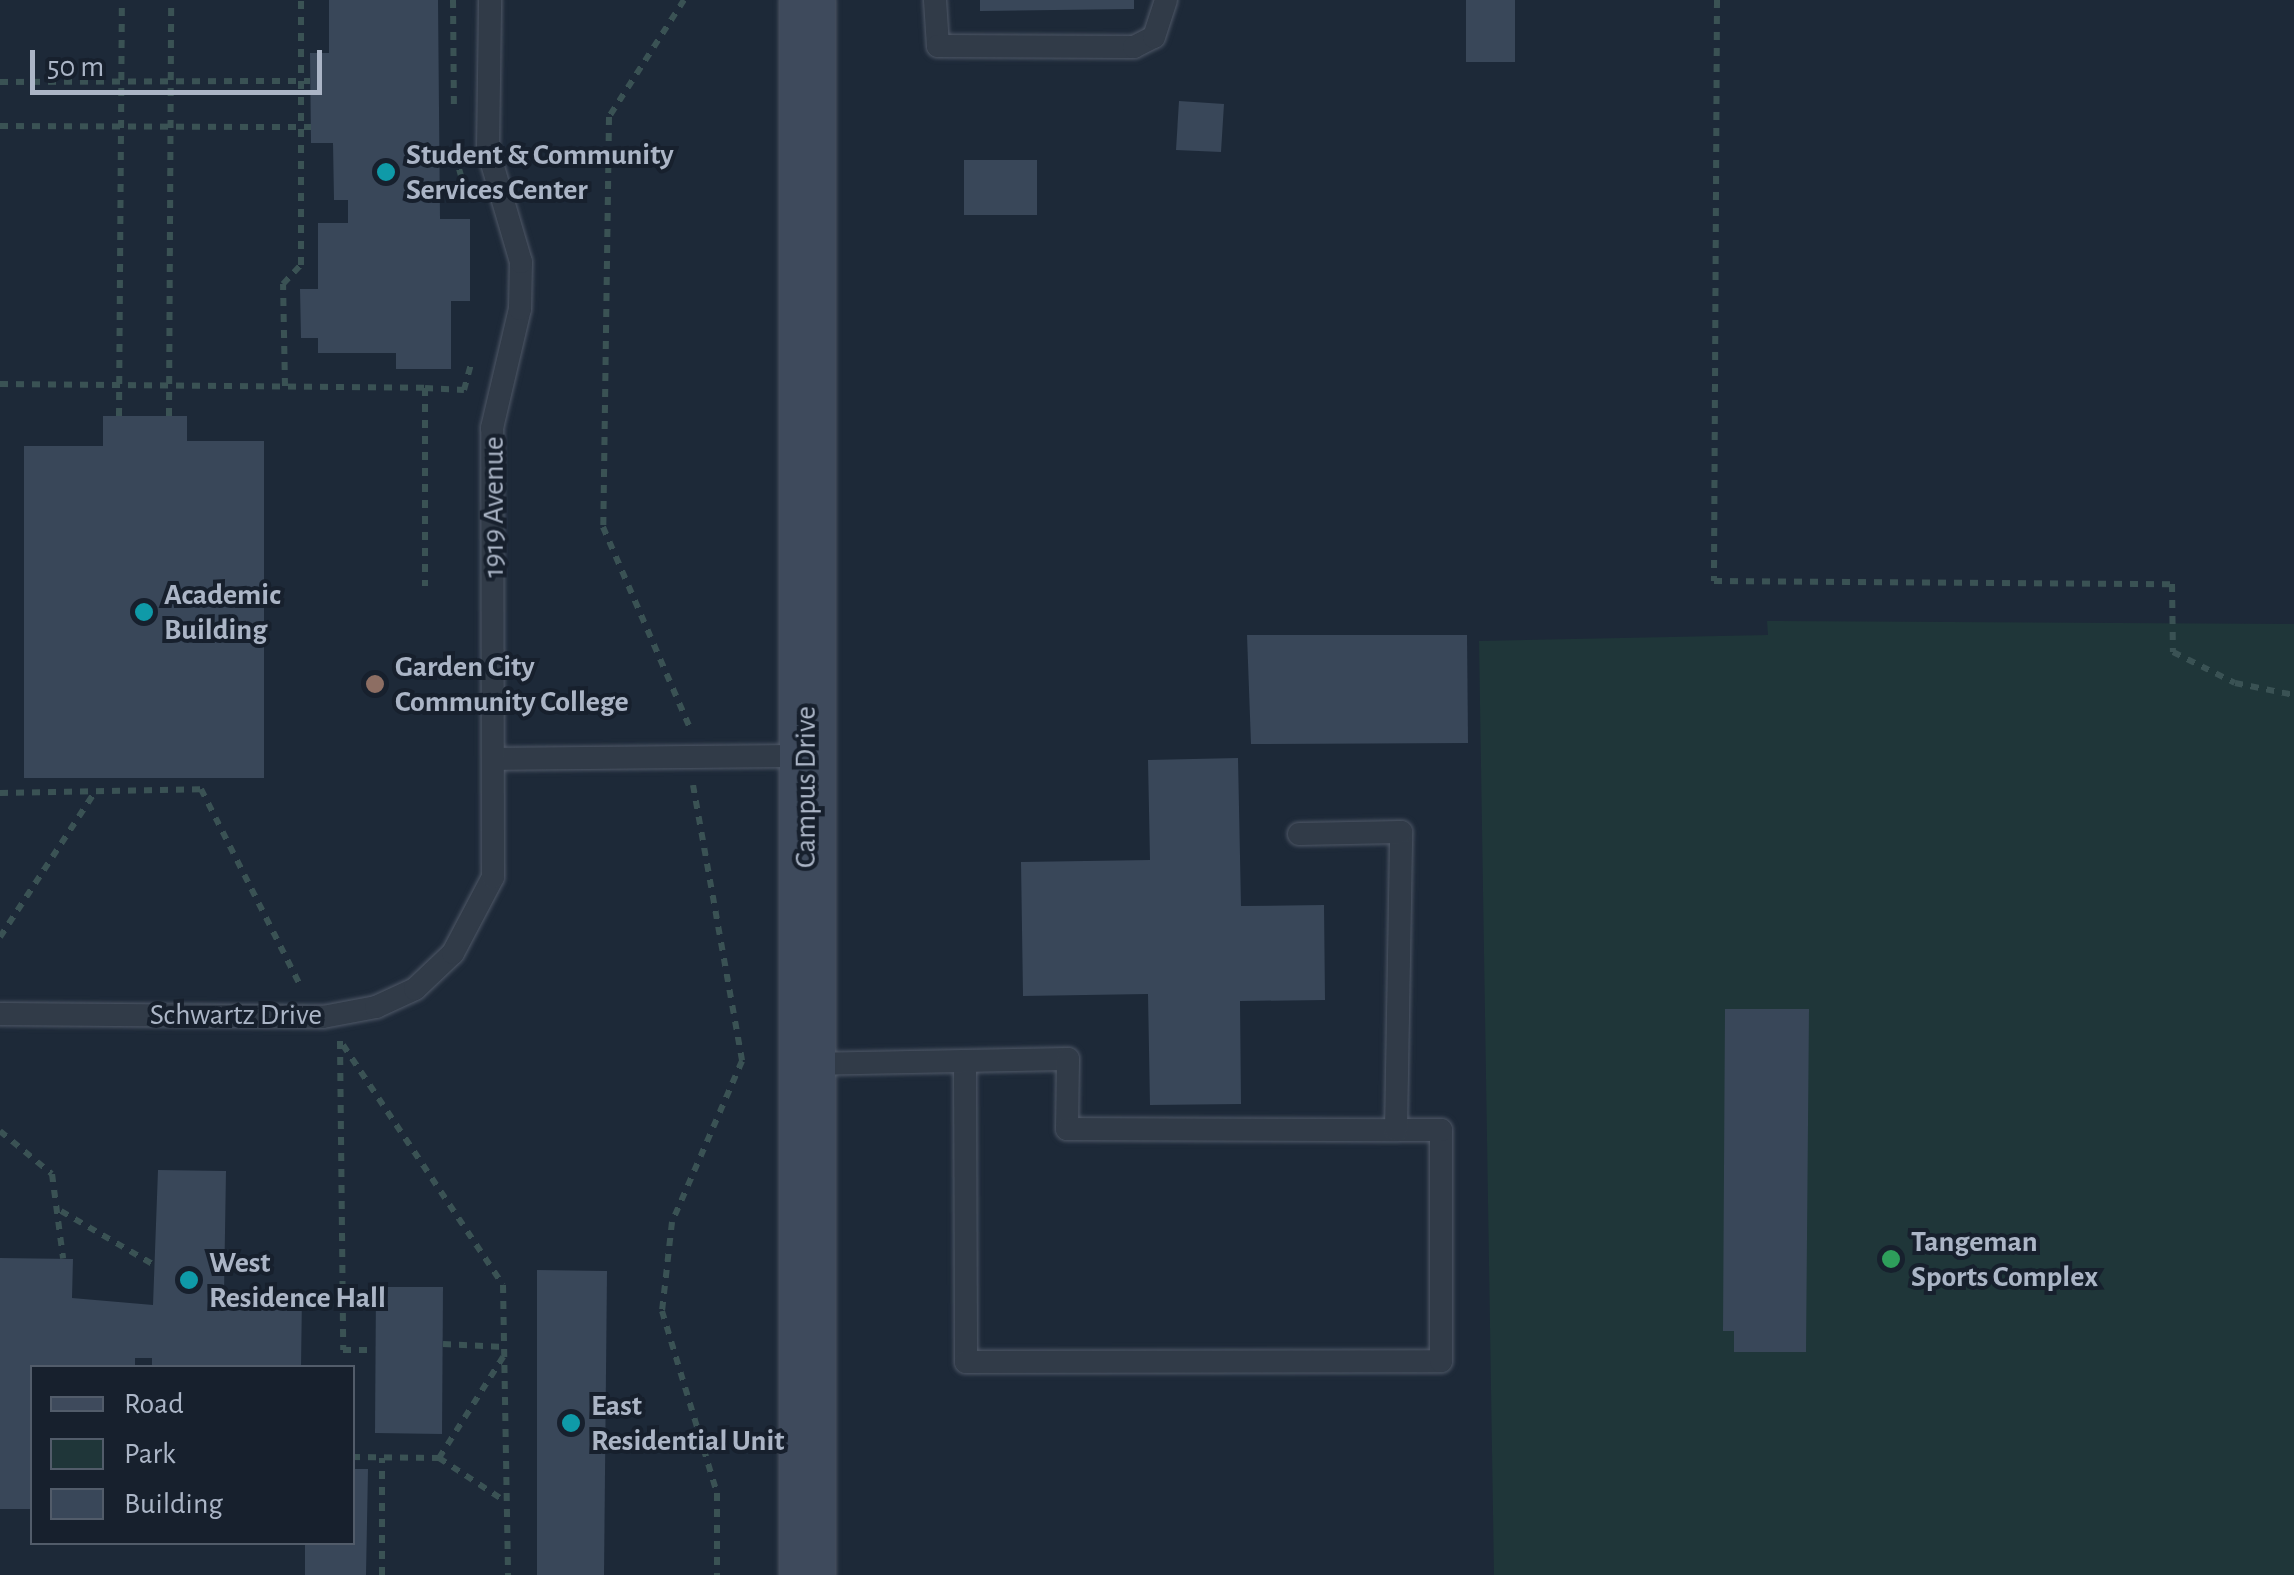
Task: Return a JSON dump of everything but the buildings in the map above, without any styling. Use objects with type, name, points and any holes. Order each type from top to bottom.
[{"type":"main road","name":"Campus Drive","points":[[807,0],[807,1575]]},
{"type":"lane","name":"1919 Avenue","points":[[454,953],[493,876],[496,759],[492,428],[522,262],[488,150],[490,0]]},
{"type":"lane","points":[[934,0],[938,46],[1134,47],[1154,36],[1166,0]]},
{"type":"lane","points":[[496,759],[806,756]]},
{"type":"lane","points":[[1299,834],[1401,832],[1396,1130]]},
{"type":"lane","name":"Schwartz Drive","points":[[0,1014],[323,1017],[415,989],[454,953]]},
{"type":"lane","points":[[806,1064],[964,1060],[1068,1058],[1068,1129],[1440,1130],[1441,1361],[966,1362],[964,1060]]},
{"type":"path","points":[[120,416],[122,0]]},
{"type":"path","points":[[169,416],[172,0]]},
{"type":"path","points":[[285,386],[283,284],[300,266],[301,127],[306,82],[301,0]]},
{"type":"path","points":[[453,0],[454,115]]},
{"type":"path","points":[[1718,0],[1714,582],[2172,584],[2174,652],[2235,684],[2294,695]]},
{"type":"path","points":[[0,82],[306,82]]},
{"type":"path","points":[[0,126],[311,127]]},
{"type":"path","points":[[454,134],[455,172],[476,219]]},
{"type":"path","points":[[0,384],[464,390],[474,354]]},
{"type":"path","points":[[425,388],[425,586]]},
{"type":"path","points":[[0,793],[201,790],[300,985]]},
{"type":"path","points":[[0,937],[95,792]]},
{"type":"path","points":[[375,1350],[343,1350],[340,1040],[503,1285],[508,1575]]},
{"type":"path","points":[[0,1132],[52,1174],[60,1210],[63,1258]]},
{"type":"path","points":[[60,1210],[154,1265]]},
{"type":"path","points":[[443,1344],[504,1351]]},
{"type":"path","points":[[439,1458],[504,1351]]},
{"type":"path","points":[[355,1457],[439,1458],[506,1501]]},
{"type":"path","points":[[382,1458],[382,1575]]},
{"type":"green space","name":"Tangeman Sports Complex","points":[[1767,621],[2294,624],[2294,1575],[1494,1575],[1479,641],[1768,635]]},
{"type":"place","name":"Student & Community Services Center","points":[[386,172]]},
{"type":"place","name":"Academic Building","points":[[144,612]]},
{"type":"place","name":"Garden City Community College","points":[[375,684]]},
{"type":"place","name":"Tangeman Sports Complex","points":[[1891,1259]]},
{"type":"place","name":"West Residence Hall","points":[[189,1280]]},
{"type":"place","name":"East Residential Unit","points":[[571,1423]]}]
